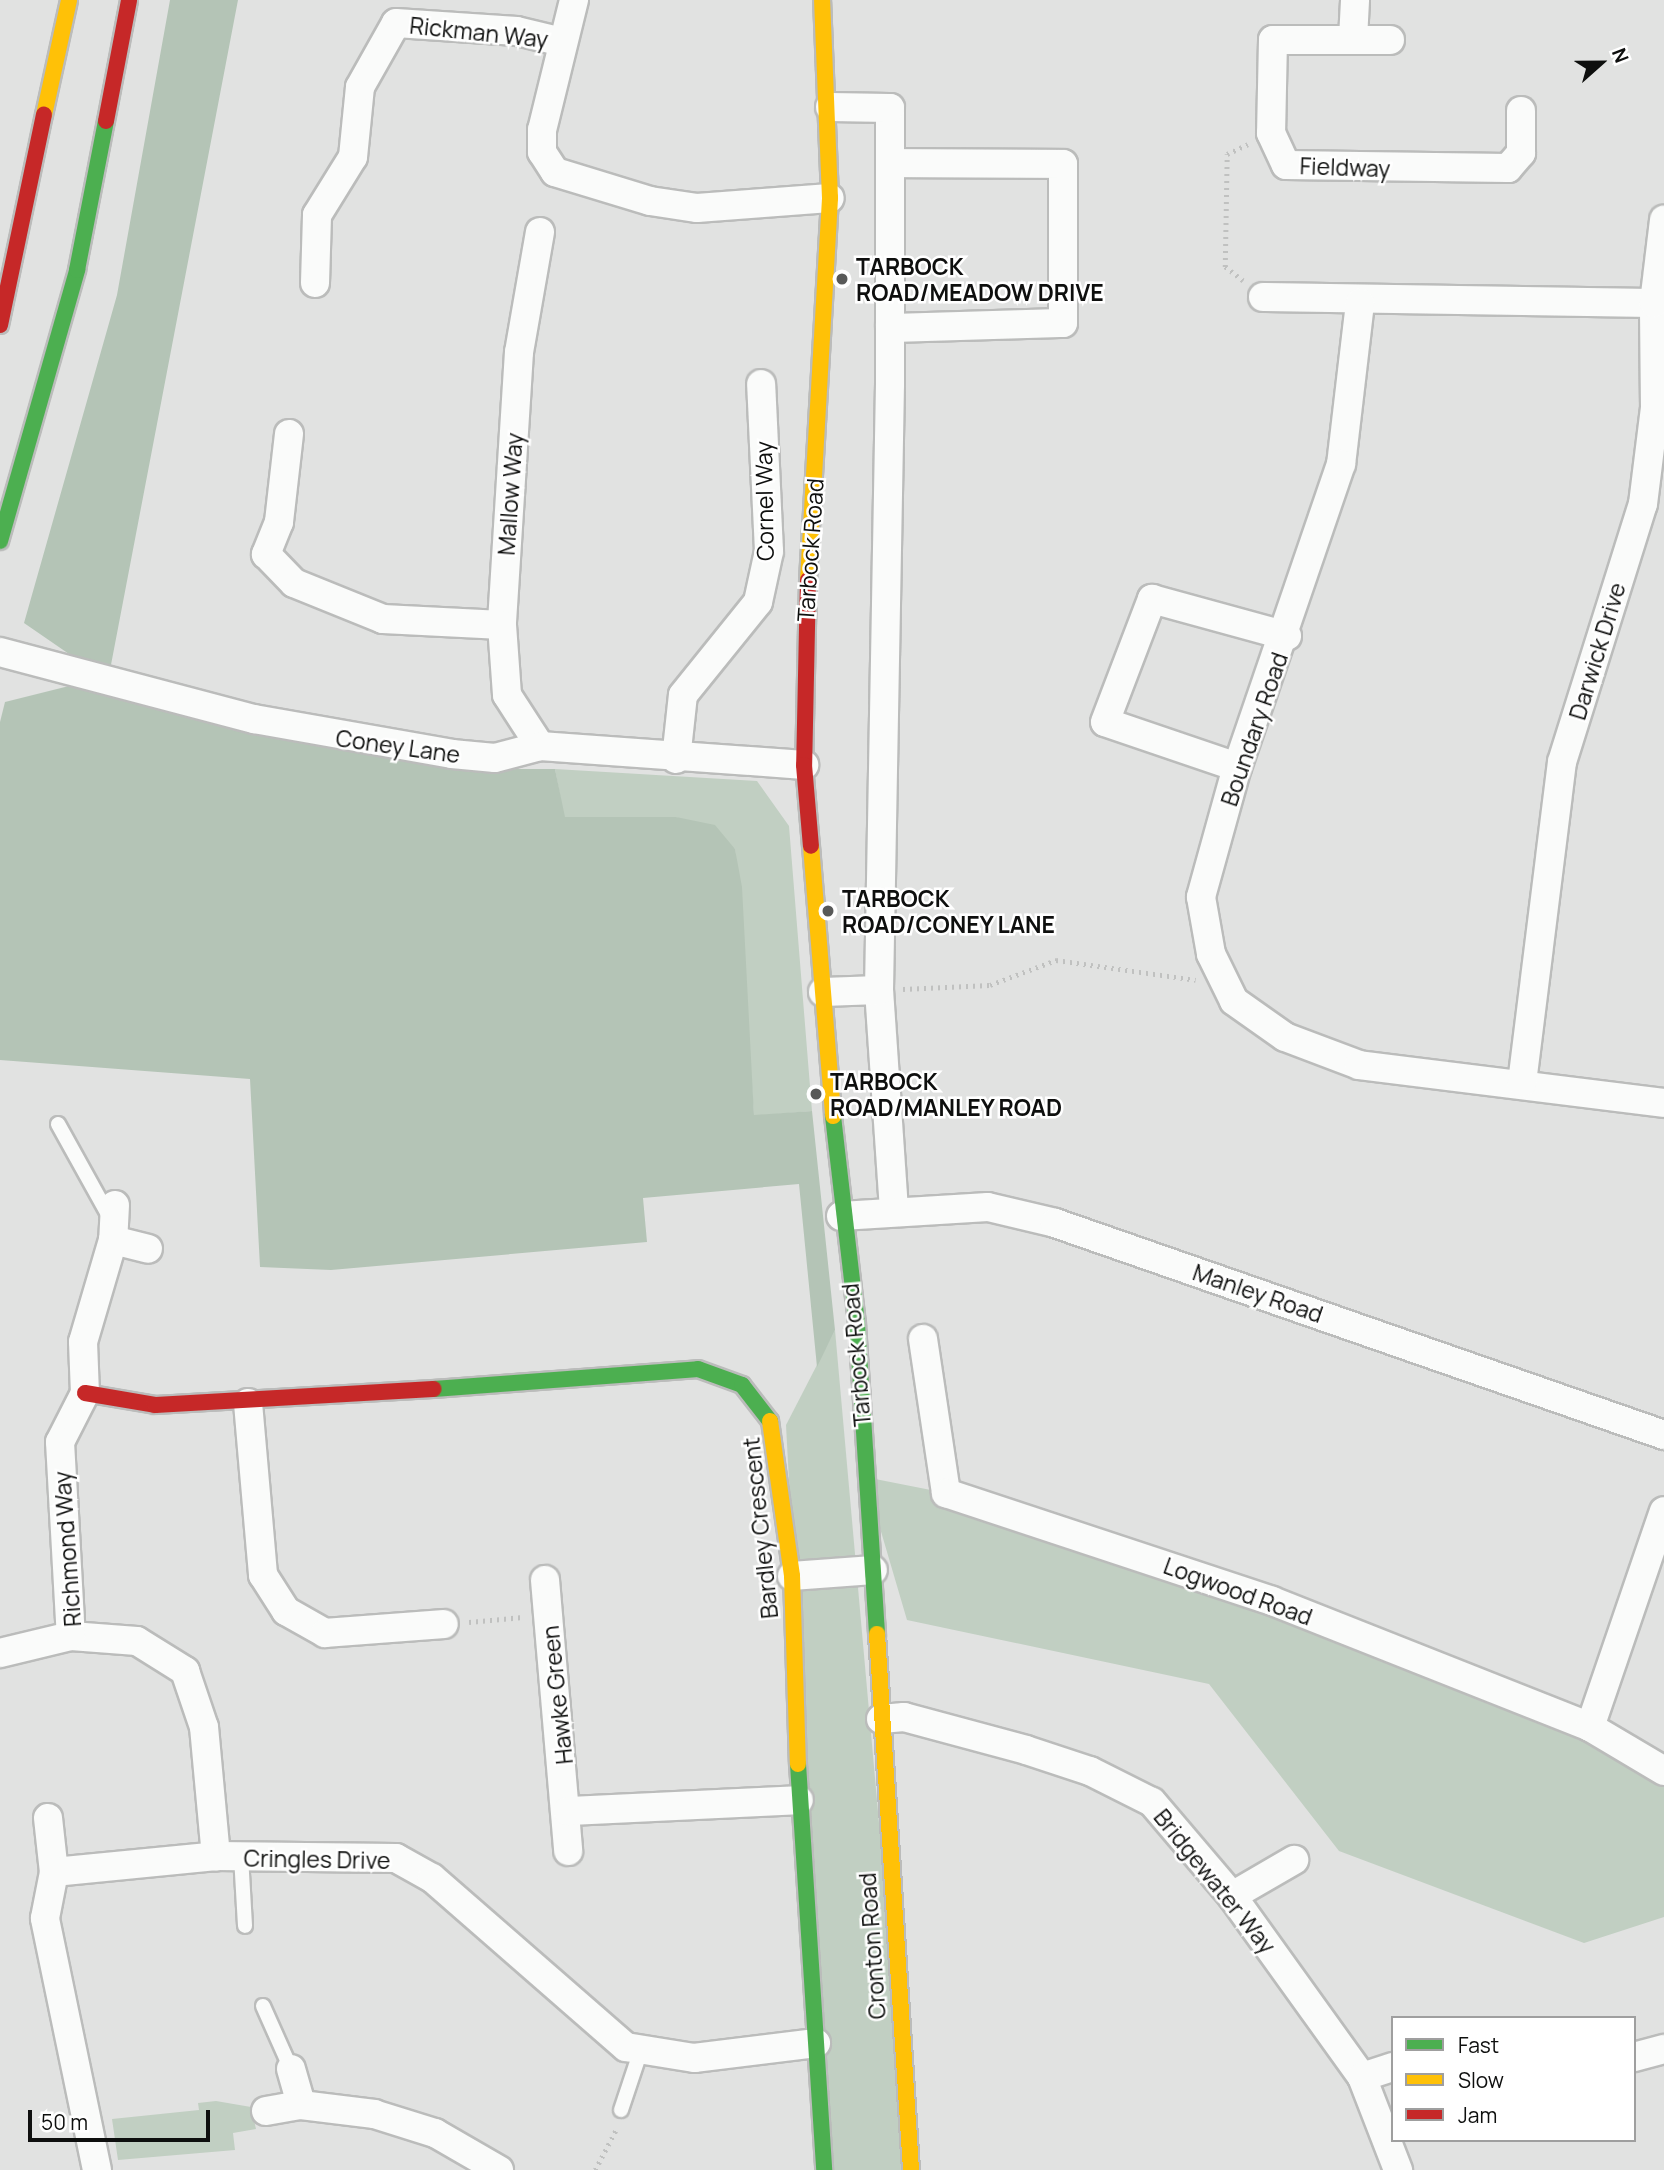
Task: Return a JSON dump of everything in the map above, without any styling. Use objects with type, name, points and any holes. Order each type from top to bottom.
[{"type":"main road","points":[[0,325],[69,0]]},
{"type":"main road","points":[[0,541],[77,270],[129,0]]},
{"type":"main road","name":"Tarbock Road","points":[[822,0],[830,107],[830,198],[803,664],[804,765],[841,1216],[857,1324],[881,1719]]},
{"type":"main road","name":"Bardley Crescent","points":[[85,1393],[155,1405],[248,1403],[698,1369],[742,1385],[773,1425],[792,1576],[799,1800],[824,2170]]},
{"type":"main road","name":"Cronton Road","points":[[881,1719],[911,2170]]},
{"type":"street","points":[[574,0],[542,130],[542,152],[555,172],[650,201],[697,208],[830,198]]},
{"type":"street","points":[[1353,38],[1354,0]]},
{"type":"street","name":"Rickman Way","points":[[315,283],[317,215],[353,157],[360,87],[392,11],[562,41]]},
{"type":"street","name":"Fieldway","points":[[1390,40],[1273,40],[1271,133],[1286,165],[1497,170],[1521,153],[1521,111]]},
{"type":"street","points":[[830,107],[890,107],[890,328],[879,990],[894,1210]]},
{"type":"street","points":[[890,328],[1063,323],[1062,164],[891,163]]},
{"type":"street","name":"Darwick Drive","points":[[1522,1083],[1562,762],[1643,504],[1655,407],[1654,303],[1664,220]]},
{"type":"street","name":"Mallow Way","points":[[540,232],[519,352],[502,625],[507,695],[540,746]]},
{"type":"street","points":[[1263,297],[1360,303],[1654,303]]},
{"type":"street","name":"Boundary Road","points":[[1360,303],[1341,464],[1287,636],[1237,767],[1201,897],[1211,954],[1234,1001],[1285,1037],[1359,1065],[1522,1083],[1664,1103]]},
{"type":"street","name":"Cornel Way","points":[[676,759],[683,695],[758,602],[769,551],[761,384]]},
{"type":"street","points":[[289,434],[279,522],[266,554],[294,583],[383,619],[502,625]]},
{"type":"street","points":[[1237,767],[1105,722],[1152,599],[1287,636]]},
{"type":"street","name":"Coney Lane","points":[[0,652],[350,740],[495,758],[540,746],[676,759],[804,765]]},
{"type":"street","points":[[823,992],[879,990]]},
{"type":"street","name":"Manley Road","points":[[841,1216],[894,1210],[988,1207],[1055,1223],[1664,1435]]},
{"type":"street","points":[[114,1223],[148,1249]]},
{"type":"street","name":"Richmond Way","points":[[114,1223],[83,1342],[85,1393],[60,1442],[71,1636],[137,1641],[185,1671],[204,1727],[228,1856]]},
{"type":"street","name":"Logwood Road","points":[[923,1339],[946,1493],[1272,1601],[1590,1727],[1664,1771]]},
{"type":"street","points":[[248,1403],[263,1575],[286,1611],[325,1633],[444,1624]]},
{"type":"street","points":[[1590,1727],[1664,1511]]},
{"type":"street","points":[[792,1576],[873,1570]]},
{"type":"street","name":"Hawke Green","points":[[545,1580],[568,1811],[568,1851]]},
{"type":"street","points":[[0,1653],[71,1636]]},
{"type":"street","name":"Bridgewater Way","points":[[881,1719],[904,1717],[1090,1771],[1152,1802],[1233,1896],[1362,2077],[1398,2170]]},
{"type":"street","points":[[568,1811],[799,1800]]},
{"type":"street","points":[[48,1818],[54,1872],[45,1918],[97,2170]]},
{"type":"street","name":"Cringles Drive","points":[[54,1872],[228,1856],[396,1858],[432,1878],[580,2013],[626,2047],[694,2058],[816,2043]]},
{"type":"street","points":[[1233,1896],[1294,1860]]},
{"type":"street","points":[[1636,2056],[1664,2049]]},
{"type":"street","points":[[1362,2077],[1391,2068]]},
{"type":"street","points":[[291,2069],[301,2105]]},
{"type":"street","points":[[266,2111],[301,2105],[374,2114],[435,2133],[499,2170]]},
{"type":"lane","points":[[58,1124],[114,1223]]},
{"type":"lane","points":[[228,1856],[245,1926]]},
{"type":"lane","points":[[263,2006],[291,2069]]},
{"type":"lane","points":[[621,2110],[641,2050]]},
{"type":"path","points":[[1263,297],[1225,267],[1227,154],[1271,133]]},
{"type":"path","points":[[879,990],[990,985],[1056,960],[1225,984]]},
{"type":"path","points":[[444,1624],[548,1615]]},
{"type":"path","points":[[595,2170],[612,2144],[621,2110]]},
{"type":"green space","points":[[170,0],[238,0],[110,670],[85,665],[24,623],[117,295]]},
{"type":"green space","points":[[81,683],[487,769],[555,769],[565,817],[676,817],[715,825],[735,849],[742,887],[754,1115],[812,1111],[835,1330],[817,1367],[799,1184],[643,1198],[647,1242],[331,1270],[260,1267],[250,1079],[0,1060],[0,722],[5,702]]},
{"type":"green space","points":[[555,769],[757,781],[789,826],[812,1111],[754,1116],[735,849],[676,817],[564,817]]},
{"type":"green space","points":[[835,1330],[910,2170],[826,2170],[786,1425]]},
{"type":"green space","points":[[865,1477],[946,1493],[1272,1601],[1664,1774],[1664,1917],[1584,1943],[1339,1851],[1209,1684],[907,1620]]},
{"type":"green space","points":[[216,2101],[251,2107],[256,2129],[233,2133],[235,2150],[118,2160],[112,2119],[199,2110],[198,2103]]},
{"type":"traffic: fast","points":[[0,541],[77,270],[106,121]]},
{"type":"traffic: fast","points":[[833,1116],[857,1324],[877,1634]]},
{"type":"traffic: fast","points":[[434,1389],[698,1369],[742,1385],[770,1421]]},
{"type":"traffic: fast","points":[[798,1764],[824,2170]]},
{"type":"traffic: slow","points":[[44,115],[69,0]]},
{"type":"traffic: slow","points":[[808,580],[830,198],[822,0]]},
{"type":"traffic: slow","points":[[811,846],[833,1116]]},
{"type":"traffic: slow","points":[[770,1421],[792,1576],[798,1764]]},
{"type":"traffic: slow","points":[[877,1634],[911,2170]]},
{"type":"traffic: jam","points":[[106,121],[129,0]]},
{"type":"traffic: jam","points":[[0,325],[44,115]]},
{"type":"traffic: jam","points":[[808,580],[804,765],[811,846]]},
{"type":"traffic: jam","points":[[85,1393],[155,1405],[434,1389]]},
{"type":"place","name":"TARBOCK ROAD/MEADOW DRIVE","points":[[842,279]]},
{"type":"place","name":"TARBOCK ROAD/CONEY LANE","points":[[828,911]]},
{"type":"place","name":"TARBOCK ROAD/MANLEY ROAD","points":[[816,1094]]}]
